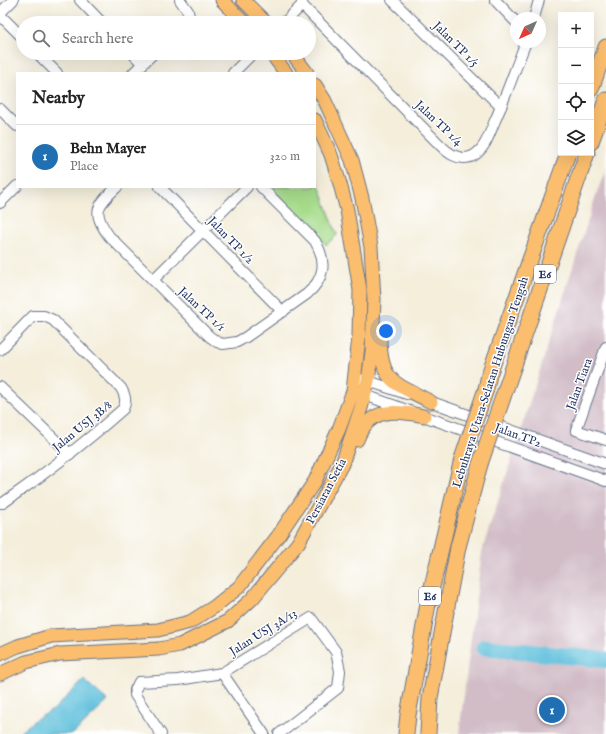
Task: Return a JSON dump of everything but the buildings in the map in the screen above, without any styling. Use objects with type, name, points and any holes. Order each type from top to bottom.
[{"type":"highway","points":[[593,84],[606,47]]},
{"type":"highway","points":[[594,134],[606,100]]},
{"type":"highway","name":"Lebuhraya Utara–Selatan Hubungan Tengah","points":[[406,734],[428,604],[462,459],[486,389],[489,375],[567,156]]},
{"type":"highway","name":"Lebuhraya Utara–Selatan Hubungan Tengah","points":[[428,734],[430,698],[458,547],[480,464],[586,156]]},
{"type":"main road","points":[[222,0],[237,16]]},
{"type":"main road","points":[[243,0],[259,16]]},
{"type":"main road","points":[[276,60],[285,72]]},
{"type":"main road","points":[[298,60],[307,72]]},
{"type":"main road","name":"Persiaran Setia","points":[[0,654],[18,646],[51,636],[158,630],[190,622],[214,607],[239,587],[278,536],[315,481],[358,388],[368,381],[372,352],[374,299],[371,247],[362,198],[352,160],[325,101],[316,87]]},
{"type":"main road","name":"Persiaran Setia","points":[[0,674],[26,662],[60,654],[159,649],[180,645],[228,621],[252,599],[298,543],[342,464],[362,408],[358,388],[360,290],[347,210],[331,155],[316,122]]},
{"type":"main road","points":[[371,247],[377,267],[380,297],[380,356],[384,371],[395,384],[431,402]]},
{"type":"main road","points":[[298,543],[317,519],[335,490],[352,454],[360,430],[372,419],[387,412],[406,412],[424,416]]},
{"type":"street","points":[[13,0],[0,14],[16,31]]},
{"type":"street","points":[[80,0],[95,16]]},
{"type":"street","name":"Jalan TP 1/5","points":[[392,0],[501,107]]},
{"type":"street","points":[[495,0],[510,16]]},
{"type":"street","points":[[536,12],[539,0]]},
{"type":"street","points":[[180,1],[188,11],[188,16]]},
{"type":"street","name":"Jalan TP 1/4","points":[[290,16],[302,2],[316,16]]},
{"type":"street","name":"Jalan TP 1/4","points":[[316,17],[440,145],[454,156],[464,158],[471,157],[484,145],[501,107],[524,48]]},
{"type":"street","points":[[44,60],[56,72]]},
{"type":"street","points":[[139,60],[143,64]]},
{"type":"street","points":[[134,72],[147,60]]},
{"type":"street","points":[[234,72],[246,60]]},
{"type":"street","points":[[0,109],[16,125]]},
{"type":"street","points":[[0,203],[16,187]]},
{"type":"street","name":"Jalan TP 1/1","points":[[116,188],[103,201],[99,208],[98,217],[109,236],[209,336],[217,342],[223,344],[242,340],[283,312],[314,288],[322,274],[322,260],[319,248],[315,241],[262,188]]},
{"type":"street","name":"Jalan TP 1/2","points":[[161,188],[283,312]]},
{"type":"street","points":[[153,280],[245,188]]},
{"type":"street","name":"Jalan USJ 3B/8","points":[[0,350],[34,316],[44,316],[53,320],[121,388],[126,404],[123,409],[70,454],[35,481],[2,503]]},
{"type":"street","name":"Jalan Tiara","points":[[606,348],[576,430],[606,440]]},
{"type":"street","name":"Jalan TP2","points":[[368,381],[606,464]]},
{"type":"street","points":[[0,387],[70,454]]},
{"type":"street","name":"Jalan TP2","points":[[358,388],[424,416],[606,481]]},
{"type":"street","name":"Jalan USJ 3A/13","points":[[222,673],[311,618],[336,652],[340,672],[338,688],[279,734]]},
{"type":"street","points":[[161,734],[135,695],[135,690],[139,682],[178,680],[222,673],[264,734]]},
{"type":"shaded area","points":[[606,169],[606,734],[459,734],[482,551],[597,192]]},
{"type":"green space","points":[[316,177],[337,235],[326,245],[271,188],[316,188]]},
{"type":"water","points":[[84,680],[108,701],[73,734],[18,734],[36,719],[53,710]]},
{"type":"waterway","points":[[484,647],[606,660]]},
{"type":"place","name":"Behn Mayer","points":[[552,710]]}]
